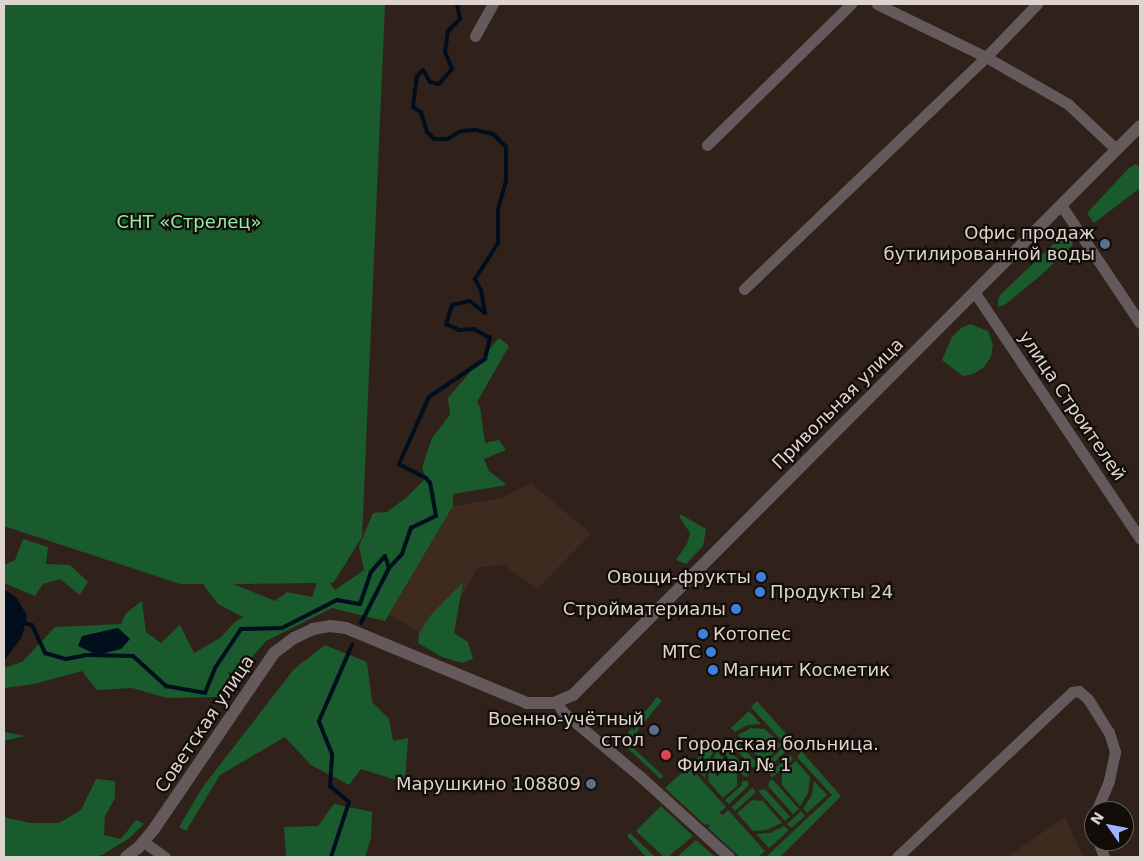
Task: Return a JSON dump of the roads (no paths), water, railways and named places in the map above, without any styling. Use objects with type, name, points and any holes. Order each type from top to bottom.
[{"type":"street","points":[[475,36],[493,4]]},
{"type":"street","points":[[707,145],[851,4]]},
{"type":"street","points":[[877,4],[986,57],[1068,104],[1116,149]]},
{"type":"street","points":[[744,289],[986,57],[1037,4]]},
{"type":"street","name":"Привольная улица","points":[[556,703],[573,695],[737,528],[975,293],[1116,149],[1139,131]]},
{"type":"street","points":[[1061,206],[1140,324]]},
{"type":"street","name":"улица Строителей","points":[[975,293],[1140,538]]},
{"type":"street","name":"Советская улица","points":[[126,857],[144,842],[274,653],[303,633],[325,626],[346,628],[514,700],[534,705],[556,703]]},
{"type":"street","points":[[897,857],[1072,692],[1080,691],[1088,699],[1109,732],[1115,752],[1109,781],[1100,801]]},
{"type":"street","points":[[556,703],[563,712],[642,778],[729,857]]},
{"type":"street","points":[[144,842],[166,857]]},
{"type":"water","points":[[4,589],[17,598],[27,616],[22,637],[4,661]]},
{"type":"water","points":[[118,628],[130,639],[121,649],[97,655],[78,646],[82,636]]},
{"type":"waterway","points":[[361,623],[389,568],[402,554],[411,528],[436,516],[430,483],[426,478],[399,464],[429,397],[485,359],[490,338],[474,329],[459,330],[446,324],[452,305],[470,301],[485,313],[481,290],[475,279],[498,243],[498,209],[506,181],[506,147],[493,134],[476,130],[461,131],[447,139],[434,139],[427,132],[421,112],[413,107],[417,76],[423,70],[430,82],[439,84],[452,69],[445,52],[448,31],[460,19],[457,4]]},
{"type":"waterway","points":[[22,622],[32,625],[45,653],[66,659],[86,655],[133,656],[166,686],[205,693],[215,668],[241,629],[282,628],[337,600],[360,604],[371,572],[385,556],[389,568]]},
{"type":"waterway","points":[[331,857],[349,802],[330,786],[332,754],[319,721],[352,645]]},
{"type":"place","name":"Офис продаж бутилированной воды","points":[[1105,244]]},
{"type":"place","name":"Овощи-фрукты","points":[[761,577]]},
{"type":"place","name":"Продукты 24","points":[[760,592]]},
{"type":"place","name":"Стройматериалы","points":[[736,609]]},
{"type":"place","name":"Котопес","points":[[703,634]]},
{"type":"place","name":"МТС","points":[[711,652]]},
{"type":"place","name":"Магнит Косметик","points":[[713,670]]},
{"type":"place","name":"Военно-учётный стол","points":[[654,730]]},
{"type":"place","name":"Городская больница. Филиал № 1","points":[[666,755]]},
{"type":"place","name":"Марушкино 108809","points":[[591,784]]},
{"type":"park label","name":"СНТ «Стрелец»","points":[[189,222]]}]
